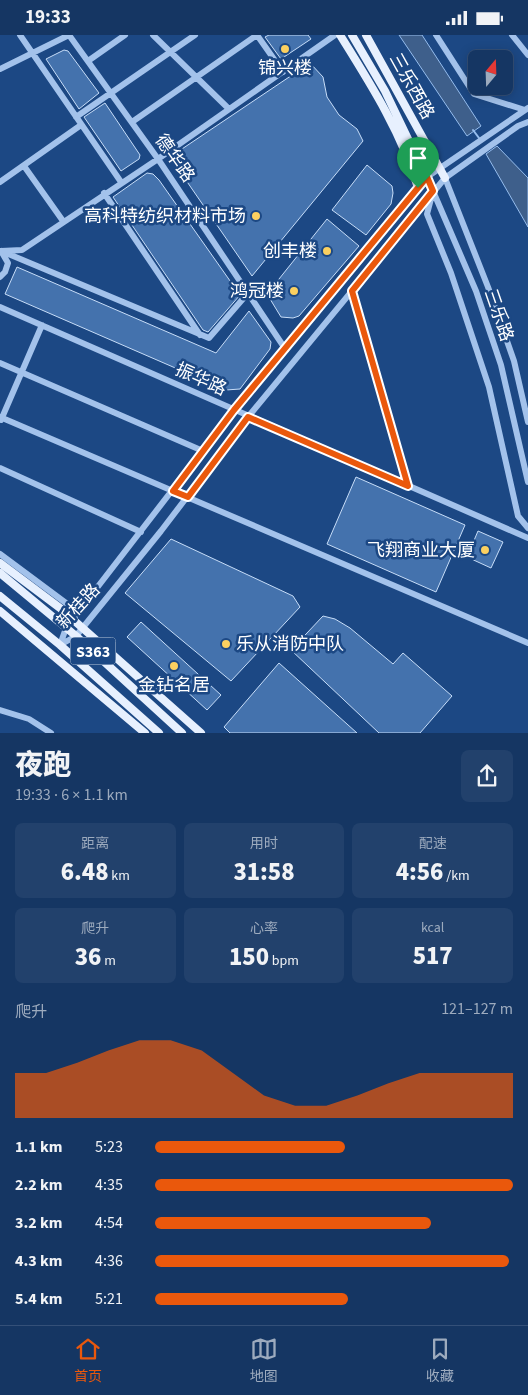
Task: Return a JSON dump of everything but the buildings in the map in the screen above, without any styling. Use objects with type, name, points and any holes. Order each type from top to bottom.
[{"type":"main road","points":[[340,35],[376,94],[412,167],[418,188]]},
{"type":"main road","points":[[352,35],[385,91],[433,191]]},
{"type":"main road","name":"三乐西路","points":[[366,35],[445,178]]},
{"type":"main road","points":[[0,563],[72,619],[201,733]]},
{"type":"main road","name":"S363","points":[[0,573],[76,636],[182,733]]},
{"type":"main road","name":"S363","points":[[0,596],[60,645],[159,733]]},
{"type":"main road","points":[[0,611],[145,733]]},
{"type":"street","points":[[20,35],[121,182]]},
{"type":"street","points":[[0,69],[69,35]]},
{"type":"street","name":"德华路","points":[[69,35],[158,159],[286,350]]},
{"type":"street","points":[[88,61],[125,35]]},
{"type":"street","points":[[153,35],[229,109]]},
{"type":"street","points":[[76,117],[195,35]]},
{"type":"street","points":[[132,122],[257,35],[282,72]]},
{"type":"street","points":[[0,251],[22,250],[104,193],[158,159],[335,35]]},
{"type":"street","points":[[436,35],[474,94],[526,109]]},
{"type":"street","points":[[512,35],[528,55]]},
{"type":"street","name":"新桂路","points":[[60,645],[66,628],[72,619],[234,410],[286,350],[427,177],[526,109]]},
{"type":"street","name":"新桂路","points":[[60,645],[76,636],[188,497],[248,417],[433,191],[445,178],[518,126],[528,122]]},
{"type":"street","points":[[0,182],[81,125]]},
{"type":"street","points":[[24,166],[63,221]]},
{"type":"street","name":"三乐路","points":[[445,178],[488,287],[514,361],[528,422]]},
{"type":"street","points":[[433,191],[427,214],[451,273],[489,387],[518,516],[528,528]]},
{"type":"street","name":"三乐路","points":[[433,191],[476,291],[498,355],[528,482]]},
{"type":"street","points":[[104,193],[200,335]]},
{"type":"street","points":[[0,251],[19,257],[209,338],[248,293]]},
{"type":"street","points":[[0,251],[8,263],[1,278]]},
{"type":"street","points":[[352,291],[408,486]]},
{"type":"street","name":"振华路","points":[[0,307],[528,538]]},
{"type":"street","points":[[42,325],[1,419],[528,643]]},
{"type":"street","points":[[0,363],[204,451]]},
{"type":"street","points":[[0,468],[141,532]]},
{"type":"street","points":[[0,554],[78,612]]},
{"type":"street","points":[[0,710],[29,719],[51,733]]},
{"type":"water","points":[[399,35],[422,35],[481,126],[467,136]]},
{"type":"water","points":[[497,146],[528,178],[528,227],[486,154]]},
{"type":"waterway","points":[[473,130],[479,138]]},
{"type":"place","name":"锦兴楼","points":[[285,49]]},
{"type":"place","name":"高科特纺织材料市场","points":[[256,216]]},
{"type":"place","name":"创丰楼","points":[[327,251]]},
{"type":"place","name":"鸿冠楼","points":[[294,291]]},
{"type":"place","name":"飞翔商业大厦","points":[[485,550]]},
{"type":"place","name":"乐从消防中队","points":[[226,644]]},
{"type":"place","name":"金钻名居","points":[[174,666]]},
{"type":"route","points":[[427,177],[433,191],[352,291],[408,486],[248,417],[188,497],[173,491],[234,410],[286,350],[418,188],[427,177]]}]
